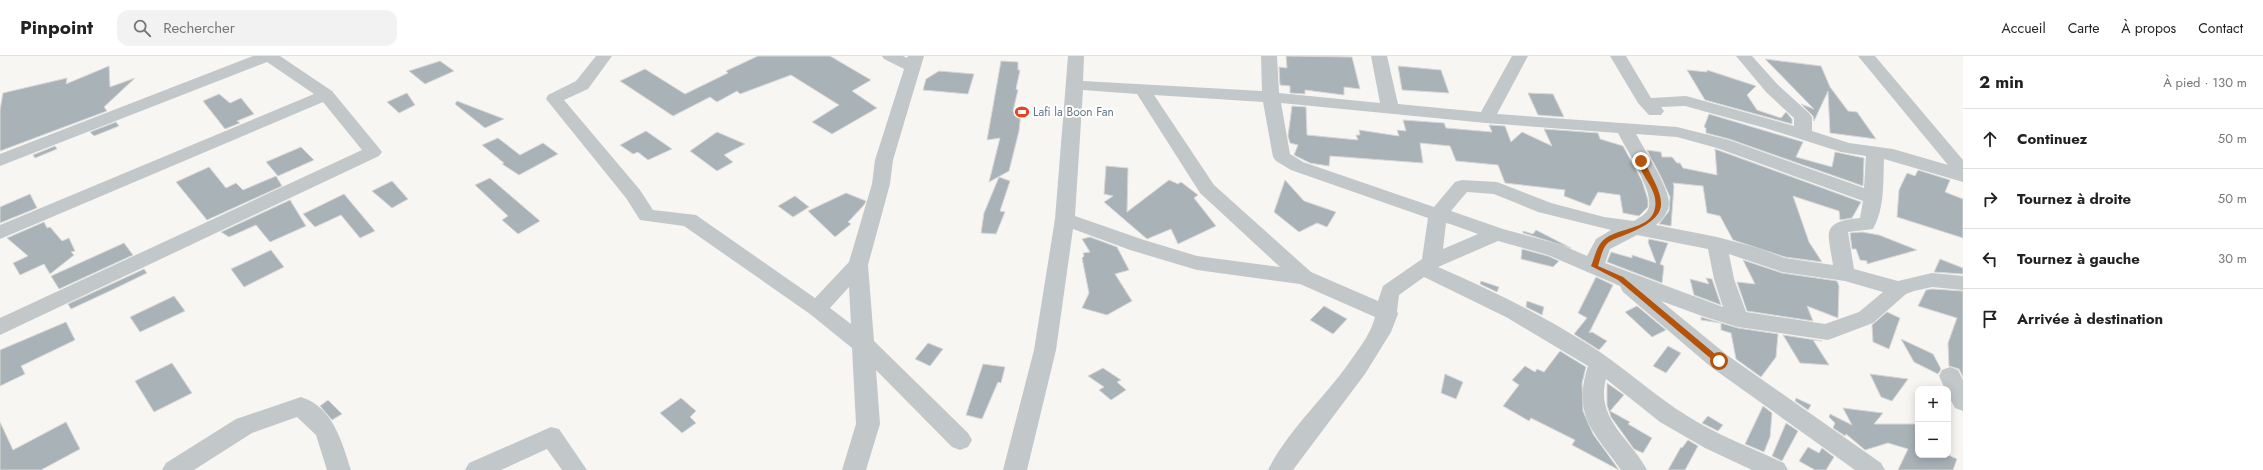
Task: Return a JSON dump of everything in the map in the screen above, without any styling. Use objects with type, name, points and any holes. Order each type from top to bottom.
[{"type":"street","points":[[0,160],[268,56],[326,95],[374,152],[0,327]]},
{"type":"street","points":[[604,56],[582,85],[554,99],[633,194],[647,216],[689,220],[817,308],[864,345],[960,440]]},
{"type":"street","points":[[854,470],[868,424],[858,265],[882,184],[884,160],[915,61],[890,56]]},
{"type":"street","points":[[1015,470],[1045,350],[1065,219],[1076,85],[1076,56]]},
{"type":"street","points":[[1269,56],[1272,97],[1282,157],[1285,160],[1438,215],[1454,218],[1497,234],[1555,250],[1620,278],[1709,311],[1762,324],[1828,332],[1839,326],[1866,318],[1899,289],[1932,280],[1963,283]]},
{"type":"street","points":[[1379,56],[1390,108]]},
{"type":"street","points":[[1486,118],[1519,56]]},
{"type":"street","points":[[1618,56],[1646,103],[1677,132]]},
{"type":"street","points":[[1744,56],[1784,102],[1803,117],[1803,133]]},
{"type":"street","points":[[1866,56],[1963,172]]},
{"type":"street","points":[[1076,85],[1272,97],[1486,118],[1677,132],[1723,144],[1872,197]]},
{"type":"street","points":[[1142,90],[1207,189],[1304,277]]},
{"type":"street","points":[[0,232],[326,95]]},
{"type":"street","points":[[1646,103],[1686,102],[1742,115],[1847,148],[1893,155],[1963,176]]},
{"type":"street","points":[[1594,266],[1603,244],[1612,238],[1637,228],[1653,218],[1658,209],[1658,193],[1624,128]]},
{"type":"street","points":[[1845,274],[1838,236],[1839,229],[1845,226],[1866,224],[1869,221],[1873,207],[1872,197],[1876,153]]},
{"type":"street","points":[[1427,265],[1438,215],[1462,186],[1479,186],[1496,188],[1545,208],[1604,224],[1637,228],[1717,244],[1751,253],[1782,265],[1845,274],[1899,289]]},
{"type":"street","points":[[1065,219],[1137,245],[1197,263],[1304,277],[1388,314]]},
{"type":"street","points":[[1280,470],[1299,440],[1366,355],[1388,314],[1390,291],[1427,265],[1497,234]]},
{"type":"street","points":[[1717,244],[1724,279],[1738,318]]},
{"type":"street","points":[[817,308],[858,265]]},
{"type":"street","points":[[1427,265],[1467,288],[1517,313],[1600,363],[1667,414],[1693,431],[1776,470]]},
{"type":"street","points":[[1620,278],[1719,361],[1872,470]]},
{"type":"street","points":[[1600,363],[1593,388],[1593,404],[1597,417],[1603,429],[1635,470]]},
{"type":"street","points":[[1950,376],[1963,402]]},
{"type":"street","points":[[174,470],[244,426],[301,406],[326,430],[339,470]]},
{"type":"street","points":[[477,470],[551,436],[575,470]]},
{"type":"building","points":[[758,56],[830,56],[871,80],[852,91],[877,108],[832,134],[812,122],[839,105],[791,75],[740,94],[737,91],[717,102],[710,97],[673,116],[620,81],[645,69],[685,94],[728,73],[726,71]]},
{"type":"building","points":[[1286,56],[1352,57],[1360,89],[1344,87],[1344,95],[1305,90],[1305,94],[1290,93],[1290,86],[1280,85],[1279,67],[1287,68]]},
{"type":"building","points":[[1765,59],[1821,66],[1830,87],[1848,111],[1857,112],[1876,139],[1830,133],[1828,91],[1814,121],[1813,116],[1801,104],[1814,109]]},
{"type":"building","points":[[440,61],[454,71],[425,84],[409,71]]},
{"type":"building","points":[[1001,61],[1018,62],[1018,70],[1020,70],[1016,89],[1018,90],[1013,111],[1021,112],[1019,131],[1009,171],[989,182],[1000,138],[987,140]]},
{"type":"building","points":[[109,66],[110,87],[135,78],[104,107],[107,111],[0,151],[0,110],[3,93],[67,78],[66,84]]},
{"type":"building","points":[[1398,66],[1441,70],[1449,93],[1402,90]]},
{"type":"building","points":[[1687,70],[1707,72],[1707,70],[1756,86],[1747,95],[1757,110],[1781,118],[1786,112],[1792,119],[1792,124],[1705,100]]},
{"type":"building","points":[[939,71],[974,74],[968,94],[923,90],[926,79]]},
{"type":"building","points":[[407,93],[415,105],[399,113],[387,102]]},
{"type":"building","points":[[1528,93],[1553,94],[1564,117],[1538,115]]},
{"type":"building","points":[[219,94],[230,103],[241,98],[254,114],[237,121],[240,123],[225,129],[203,101]]},
{"type":"building","points":[[457,101],[504,119],[485,128],[455,104]]},
{"type":"building","points":[[1292,106],[1306,107],[1307,135],[1358,140],[1356,135],[1360,135],[1359,130],[1399,136],[1397,130],[1406,131],[1403,120],[1444,123],[1446,128],[1492,132],[1489,125],[1505,126],[1511,142],[1522,132],[1552,146],[1544,129],[1598,133],[1600,139],[1623,146],[1642,181],[1648,200],[1648,207],[1639,216],[1623,213],[1620,195],[1598,192],[1590,206],[1564,196],[1565,190],[1505,183],[1498,165],[1456,161],[1450,146],[1420,143],[1423,163],[1330,156],[1329,166],[1310,163],[1294,155],[1298,145],[1290,143],[1288,136]]},
{"type":"building","points":[[1709,114],[1803,142],[1796,157],[1832,167],[1835,152],[1864,158],[1863,186],[1729,139],[1706,133],[1706,128],[1704,127]]},
{"type":"building","points":[[116,122],[119,126],[94,136],[90,132]]},
{"type":"building","points":[[646,131],[672,149],[648,160],[638,152],[633,154],[620,145]]},
{"type":"building","points":[[717,132],[745,144],[724,155],[733,162],[717,171],[690,151]]},
{"type":"building","points":[[498,138],[520,155],[543,143],[558,154],[519,175],[502,164],[504,163],[482,145]]},
{"type":"building","points":[[55,146],[57,149],[35,158],[33,155]]},
{"type":"building","points":[[301,147],[314,160],[278,176],[266,162]]},
{"type":"building","points":[[1715,149],[1861,202],[1852,218],[1840,220],[1839,211],[1793,196],[1809,242],[1822,262],[1785,257],[1733,240],[1720,216],[1707,213],[1703,186],[1673,183],[1671,226],[1659,224],[1669,211],[1670,197],[1647,150],[1661,152],[1662,157],[1672,157],[1677,163],[1680,163],[1683,168],[1717,175]]},
{"type":"building","points":[[1106,166],[1128,168],[1127,212],[1169,180],[1178,184],[1181,182],[1198,195],[1194,198],[1216,226],[1178,244],[1171,229],[1147,239],[1104,202],[1113,196],[1104,194]]},
{"type":"building","points":[[209,167],[226,188],[236,183],[243,190],[276,176],[282,186],[207,220],[176,182]]},
{"type":"building","points":[[1918,170],[1950,180],[1945,192],[1963,199],[1963,238],[1897,217],[1899,190],[1907,173],[1915,176]]},
{"type":"building","points":[[999,177],[1010,181],[1000,211],[1005,212],[996,234],[981,233],[984,213]]},
{"type":"building","points":[[490,178],[540,221],[518,234],[502,220],[508,216],[475,185]]},
{"type":"building","points":[[1285,180],[1304,201],[1336,212],[1327,227],[1317,223],[1299,232],[1274,212]]},
{"type":"building","points":[[392,181],[408,199],[392,208],[372,191]]},
{"type":"building","points":[[846,193],[866,201],[848,222],[851,224],[835,237],[808,211]]},
{"type":"building","points":[[30,194],[37,208],[0,223],[0,207]]},
{"type":"building","points":[[344,194],[375,231],[360,238],[341,215],[315,227],[303,214]]},
{"type":"building","points":[[795,196],[809,207],[793,217],[778,206]]},
{"type":"building","points":[[290,200],[306,226],[270,242],[256,225],[229,237],[221,232]]},
{"type":"building","points":[[44,222],[47,228],[50,227],[62,241],[69,238],[75,251],[71,252],[74,255],[50,274],[44,264],[20,275],[13,263],[28,256],[7,238]]},
{"type":"building","points":[[1536,230],[1571,248],[1523,233],[1523,231],[1533,234]]},
{"type":"building","points":[[1862,232],[1879,235],[1917,250],[1867,264],[1867,261],[1860,260],[1856,249],[1852,249],[1850,233]]},
{"type":"building","points":[[1090,237],[1117,247],[1129,270],[1115,274],[1132,301],[1107,315],[1082,308],[1089,293],[1082,258],[1084,256],[1083,253],[1090,252],[1082,239]]},
{"type":"building","points":[[1649,239],[1668,243],[1660,264],[1664,266],[1662,283],[1607,262],[1611,252],[1632,258],[1632,255],[1656,263],[1648,242]]},
{"type":"building","points":[[124,243],[133,255],[59,289],[51,276]]},
{"type":"building","points":[[1522,249],[1548,256],[1559,261],[1553,267],[1521,259]]},
{"type":"building","points":[[271,250],[284,267],[244,287],[231,269]]},
{"type":"building","points":[[1940,259],[1963,268],[1963,274],[1934,272]]},
{"type":"building","points":[[1743,260],[1782,273],[1837,281],[1839,286],[1838,318],[1807,306],[1813,321],[1747,311],[1737,282],[1755,284]]},
{"type":"building","points":[[144,269],[147,273],[71,309],[68,304]]},
{"type":"building","points":[[1596,277],[1613,285],[1589,333],[1592,332],[1607,341],[1599,350],[1574,334],[1587,318],[1578,313]]},
{"type":"building","points":[[1706,278],[1712,279],[1721,305],[1694,295],[1690,279],[1709,284]]},
{"type":"building","points":[[1481,281],[1499,287],[1497,292],[1480,284]]},
{"type":"building","points":[[1926,290],[1963,291],[1963,377],[1959,369],[1949,366],[1948,343],[1957,318],[1918,306]]},
{"type":"building","points":[[174,296],[185,311],[140,332],[130,317]]},
{"type":"building","points":[[1527,301],[1544,307],[1542,315],[1526,307]]},
{"type":"building","points":[[1324,306],[1347,319],[1333,334],[1310,320]]},
{"type":"building","points":[[1637,306],[1666,330],[1652,337],[1625,312]]},
{"type":"building","points":[[1887,312],[1900,318],[1889,349],[1873,342],[1872,325]]},
{"type":"building","points":[[1701,317],[1738,328],[1778,334],[1776,357],[1761,377],[1736,359],[1731,333],[1721,330],[1721,323],[1701,320]]},
{"type":"building","points":[[66,322],[75,340],[21,366],[25,374],[0,386],[0,350]]},
{"type":"building","points":[[1783,335],[1822,341],[1813,340],[1829,365],[1800,363]]},
{"type":"building","points":[[1901,339],[1933,354],[1941,369],[1938,374],[1914,362]]},
{"type":"building","points":[[928,343],[943,349],[930,366],[915,359]]},
{"type":"building","points":[[1668,346],[1681,353],[1666,373],[1653,366]]},
{"type":"building","points":[[1560,351],[1586,367],[1582,383],[1583,411],[1593,434],[1619,470],[1572,445],[1575,440],[1531,418],[1529,421],[1503,406],[1519,385],[1512,380],[1525,366],[1535,372],[1537,369],[1544,372]]},
{"type":"building","points":[[172,363],[192,393],[154,412],[135,381]]},
{"type":"building","points":[[983,364],[1005,367],[1001,383],[998,382],[982,419],[966,415]]},
{"type":"building","points":[[1103,368],[1121,380],[1117,382],[1126,390],[1111,400],[1099,390],[1104,387],[1088,376]]},
{"type":"building","points":[[1445,374],[1463,382],[1456,399],[1441,393]]},
{"type":"building","points":[[1870,374],[1908,379],[1892,401],[1881,397]]},
{"type":"building","points":[[1607,383],[1624,395],[1610,411],[1630,422],[1628,424],[1652,438],[1643,453],[1634,449],[1611,417],[1607,405]]},
{"type":"building","points":[[681,398],[696,411],[690,417],[696,423],[682,433],[660,413]]},
{"type":"building","points":[[1796,398],[1811,405],[1808,410],[1795,401]]},
{"type":"building","points":[[328,400],[342,414],[332,420],[320,406]]},
{"type":"building","points":[[1763,406],[1772,413],[1770,437],[1764,452],[1745,444]]},
{"type":"building","points":[[1843,408],[1883,413],[1874,424],[1915,424],[1915,458],[1951,458],[1951,456],[1957,459],[1953,470],[1898,470],[1908,449],[1888,443],[1865,450],[1846,434],[1845,436],[1833,428],[1835,423],[1829,417],[1830,414],[1852,425]]},
{"type":"building","points":[[1708,416],[1723,425],[1718,431],[1702,423]]},
{"type":"building","points":[[0,422],[13,450],[66,422],[80,449],[41,470],[0,470]]},
{"type":"building","points":[[1786,423],[1798,431],[1782,461],[1772,456]]},
{"type":"building","points":[[1688,440],[1698,446],[1685,470],[1668,470],[1681,447],[1682,448]]},
{"type":"building","points":[[1808,447],[1819,453],[1822,448],[1834,457],[1826,470],[1815,470],[1799,461]]},
{"type":"place","name":"Lafi la Boon Fan","points":[[1022,112]]},
{"type":"route","points":[[1641,161],[1658,193],[1658,209],[1653,218],[1645,224],[1612,238],[1603,244],[1598,252],[1594,266],[1620,278],[1719,361]]}]
